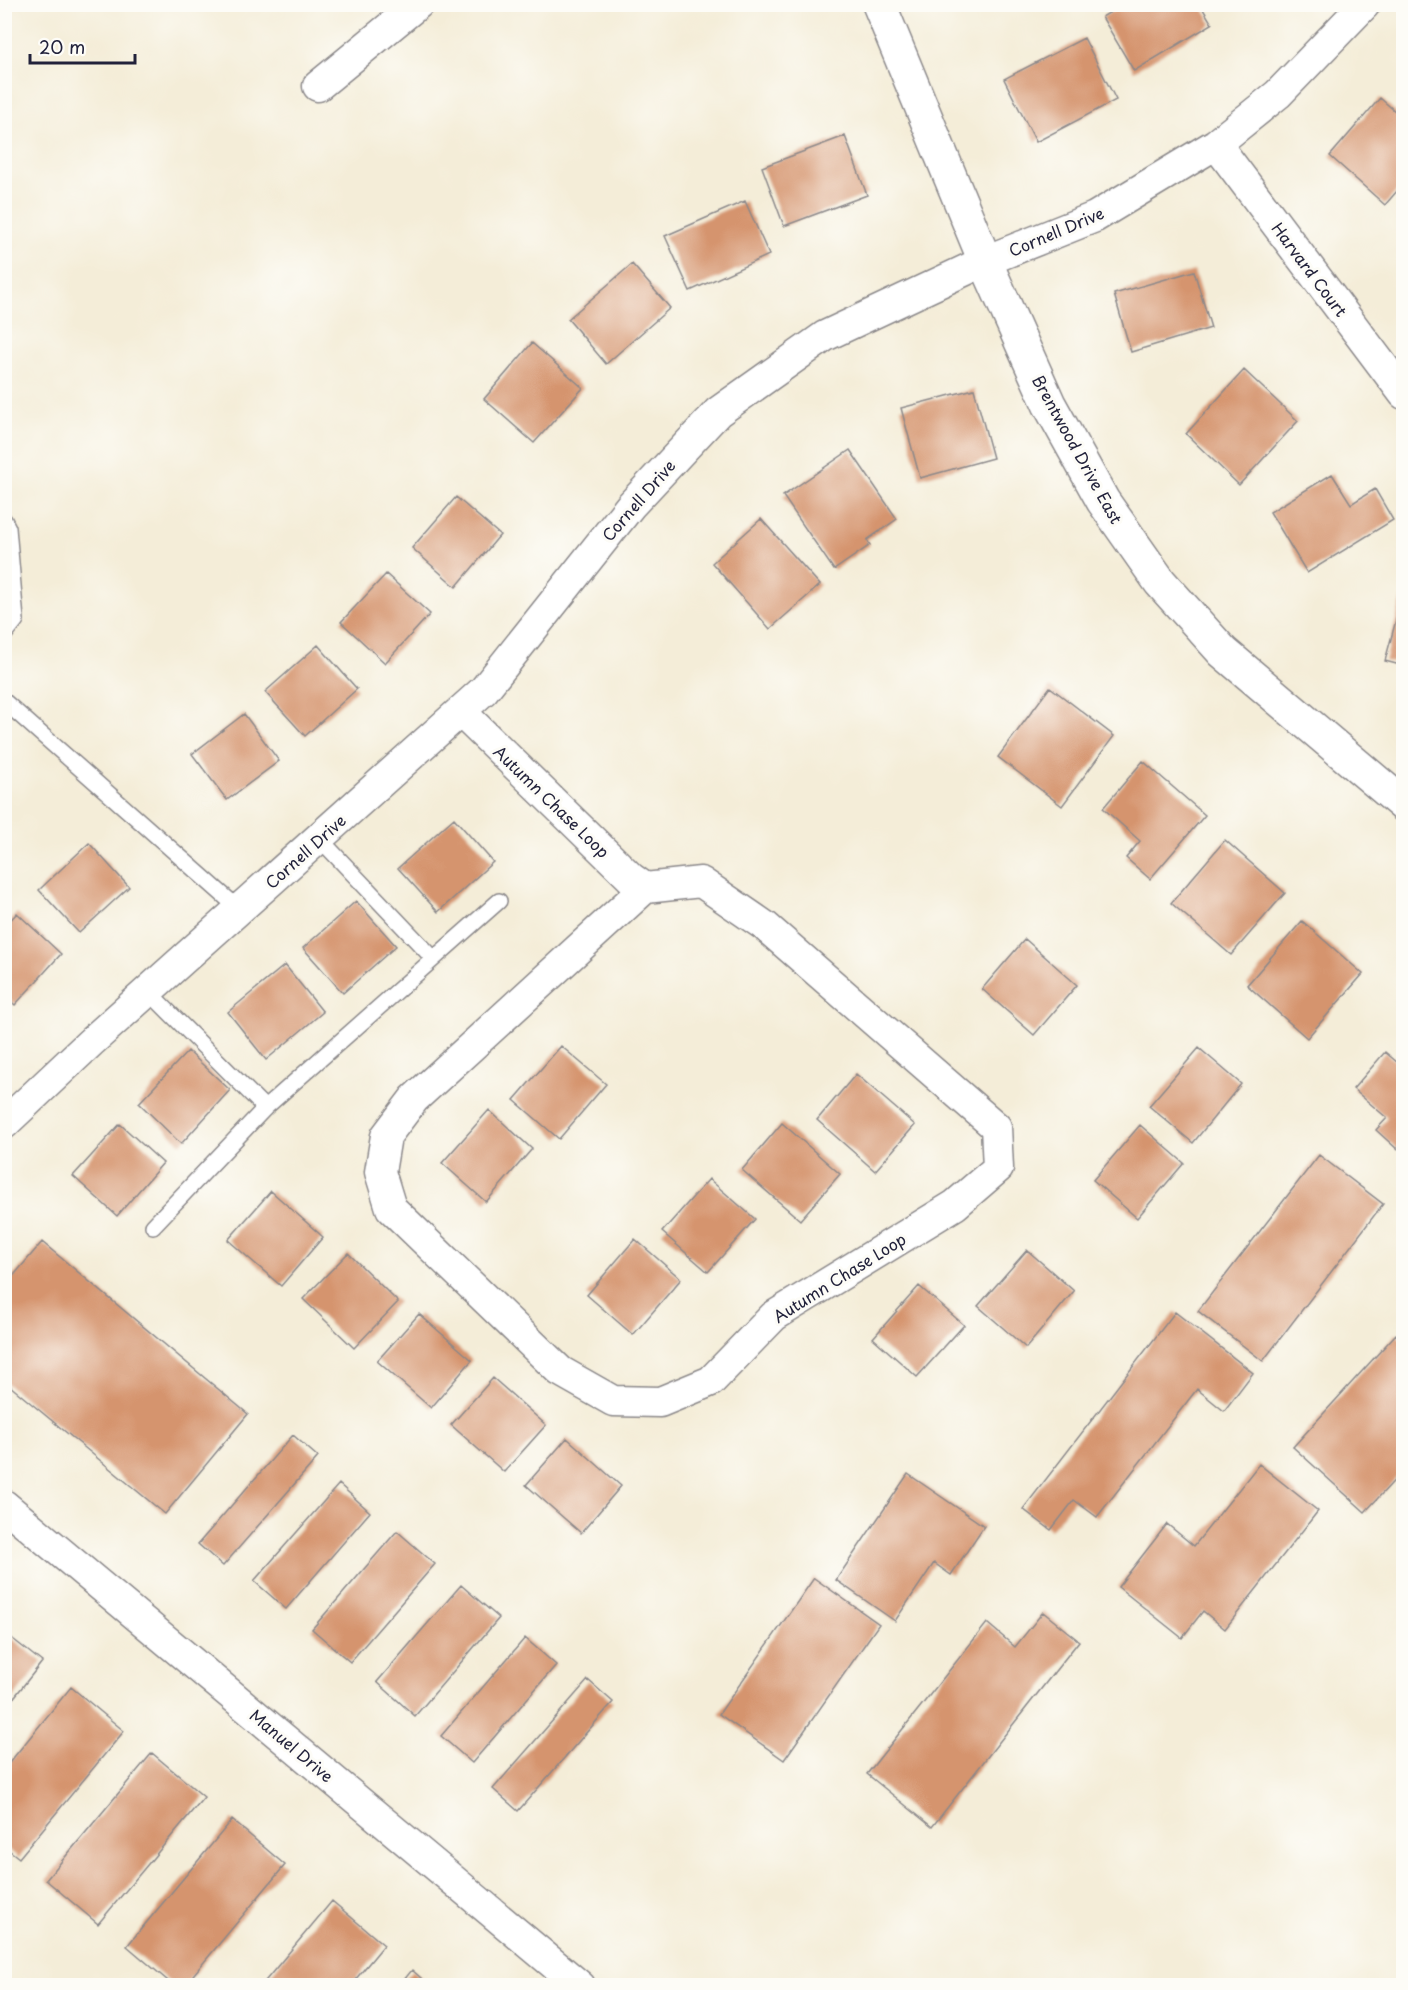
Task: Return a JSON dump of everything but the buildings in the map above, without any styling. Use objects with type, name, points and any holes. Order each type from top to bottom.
[{"type":"street","points":[[318,86],[418,4]]},
{"type":"street","name":"Brentwood Drive East","points":[[879,4],[985,261],[1049,404],[1104,501],[1160,582],[1223,652],[1404,805]]},
{"type":"street","name":"Cornell Drive","points":[[4,1124],[91,1042],[484,690],[631,505],[718,412],[825,336],[985,261],[1095,217],[1216,144],[1278,94],[1365,4]]},
{"type":"street","name":"Harvard Court","points":[[1216,144],[1404,394]]},
{"type":"street","name":"Autumn Chase Loop","points":[[461,712],[631,878],[645,888],[701,882],[765,926],[996,1127],[998,1168],[955,1205],[774,1316],[711,1381],[660,1402],[613,1401],[560,1371],[391,1208],[380,1172],[386,1136],[414,1099],[645,888]]},
{"type":"street","name":"Manuel Drive","points":[[4,1504],[580,1986]]},
{"type":"lane","points":[[4,520],[8,528],[16,620],[4,635]]},
{"type":"lane","points":[[4,701],[240,909]]},
{"type":"lane","points":[[319,838],[433,958]]},
{"type":"lane","points":[[153,1226],[264,1108],[499,901]]},
{"type":"lane","points":[[148,991],[264,1108]]}]
